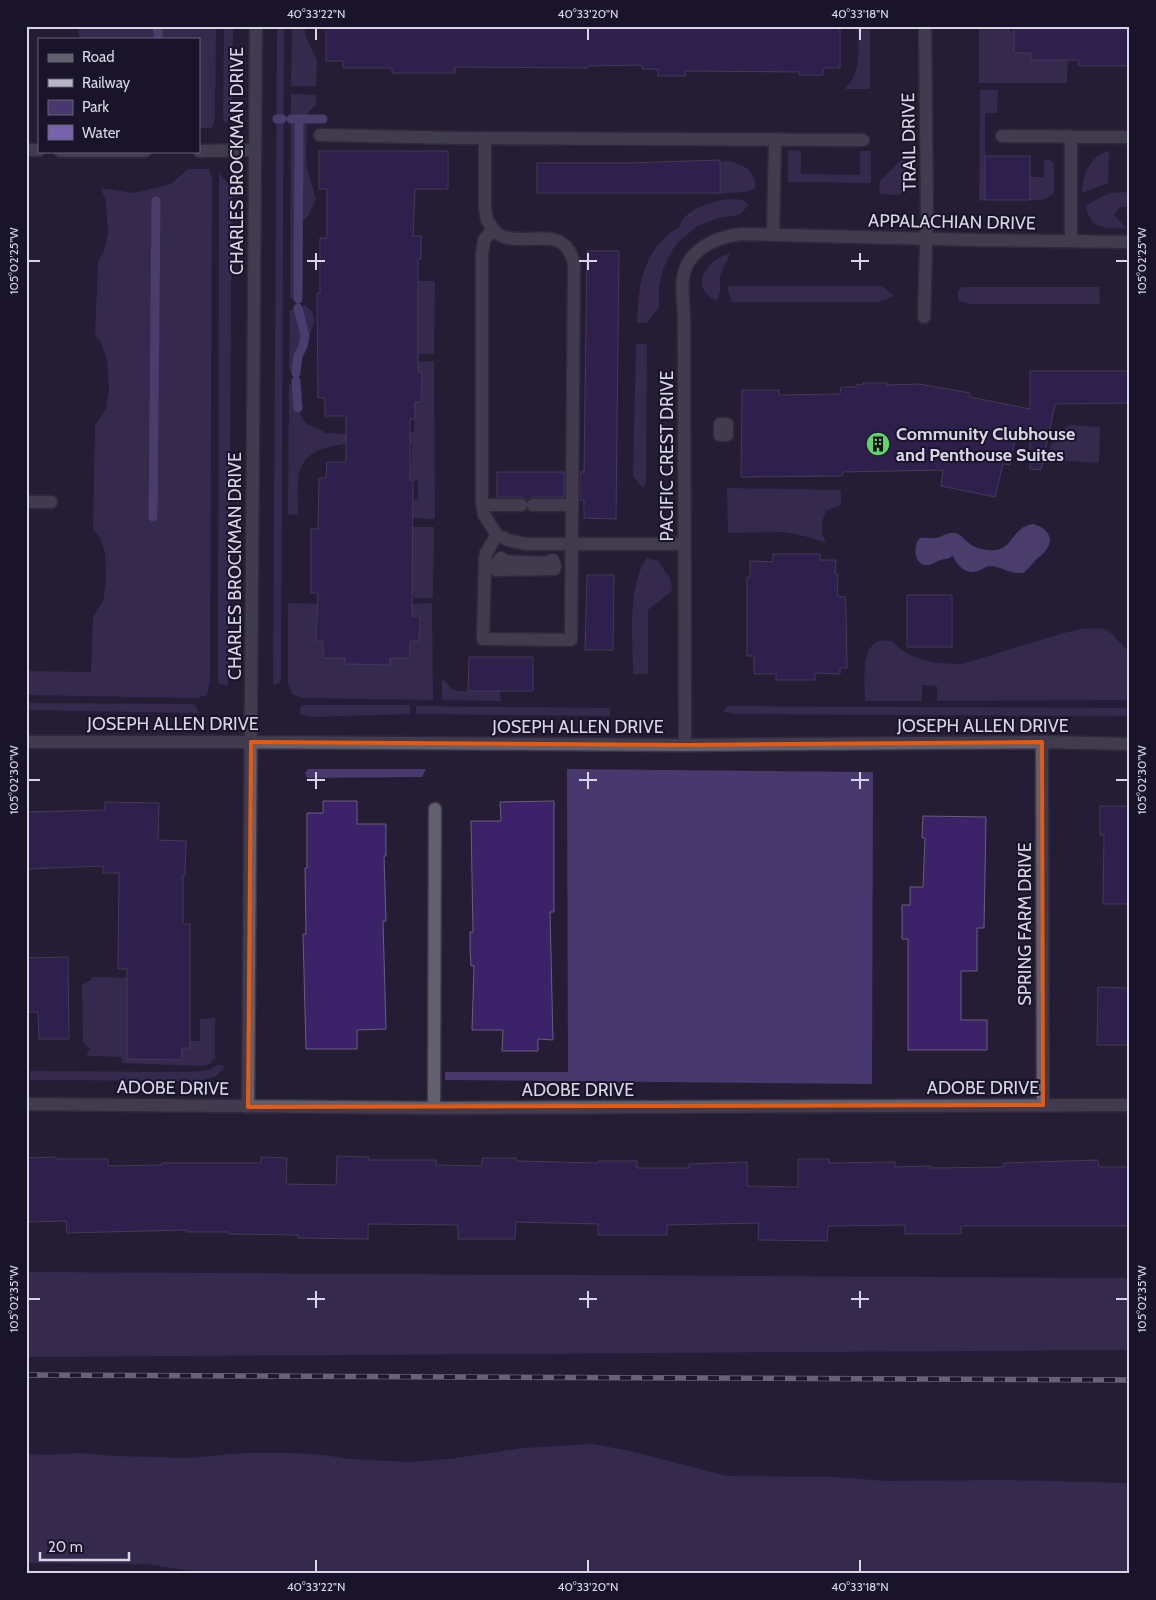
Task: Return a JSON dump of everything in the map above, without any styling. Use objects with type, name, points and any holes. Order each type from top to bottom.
[{"type":"street","name":"CHARLES BROCKMAN DRIVE","points":[[248,1107],[256,26]]},
{"type":"street","name":"TRAIL DRIVE","points":[[924,317],[926,239],[925,26]]},
{"type":"street","points":[[320,135],[863,140]]},
{"type":"street","points":[[1002,136],[1130,137]]},
{"type":"street","points":[[1071,136],[1071,241]]},
{"type":"street","points":[[485,138],[487,220],[493,229],[500,236],[511,238],[549,238],[559,240],[572,254],[574,264],[571,640],[483,639],[486,553],[497,535]]},
{"type":"street","points":[[773,235],[776,140]]},
{"type":"street","points":[[200,151],[255,150]]},
{"type":"street","points":[[493,229],[484,240],[482,255],[482,505],[484,515],[497,535],[508,540],[526,544],[684,544]]},
{"type":"street","name":"PACIFIC CREST DRIVE","points":[[685,745],[683,277],[694,255],[713,241],[726,236],[741,234],[773,235]]},
{"type":"street","name":"APPALACHIAN DRIVE","points":[[773,235],[1130,242]]},
{"type":"street","points":[[26,502],[51,502]]},
{"type":"street","points":[[482,505],[571,505]]},
{"type":"street","name":"JOSEPH ALLEN DRIVE","points":[[26,742],[685,745],[1042,742],[1130,744]]},
{"type":"street","name":"SPRING FARM DRIVE","points":[[1042,742],[1043,1105]]},
{"type":"street","points":[[434,1108],[436,809]]},
{"type":"street","name":"ADOBE DRIVE","points":[[26,1104],[434,1108],[1130,1105]]},
{"type":"highlighted area","points":[[251,742],[685,745],[1042,742],[1043,1105],[248,1107]]},
{"type":"green space","points":[[79,26],[216,26],[215,117],[212,128],[200,128],[200,38],[79,38]]},
{"type":"green space","points":[[224,26],[233,26],[232,108],[229,120],[225,123],[223,117]]},
{"type":"green space","points":[[277,26],[284,26],[281,678],[278,683],[273,685]]},
{"type":"green space","points":[[292,26],[304,26],[306,38],[317,60],[316,86],[291,86]]},
{"type":"green space","points":[[858,26],[870,26],[870,89],[845,89],[857,68]]},
{"type":"green space","points":[[979,26],[1010,26],[1010,31],[1014,31],[1031,53],[1031,60],[1068,58],[1067,83],[979,83]]},
{"type":"green space","points":[[980,90],[998,90],[997,113],[985,113],[985,200],[979,201]]},
{"type":"green space","points":[[291,94],[316,95],[316,105],[307,115],[306,162],[316,199],[308,216],[298,226],[298,299],[296,300],[290,298]]},
{"type":"green space","points":[[788,150],[801,151],[801,174],[860,175],[860,151],[871,151],[871,183],[788,182]]},
{"type":"green space","points":[[1109,151],[1108,183],[1082,193],[1088,167],[1096,157]]},
{"type":"green space","points":[[906,155],[906,192],[898,195],[879,194],[880,181]]},
{"type":"green space","points":[[1044,160],[1050,160],[1054,164],[1054,194],[1042,200],[1030,200],[1030,177],[1044,177]]},
{"type":"green space","points":[[725,161],[737,163],[747,168],[755,182],[755,188],[743,192],[720,194],[720,163]]},
{"type":"green space","points":[[188,169],[209,169],[212,179],[210,681],[207,695],[196,698],[26,695],[26,671],[91,672],[93,617],[103,601],[106,583],[105,552],[100,538],[93,529],[95,425],[106,409],[109,391],[107,359],[100,340],[95,337],[98,262],[104,251],[108,233],[106,201],[101,188],[133,193],[171,184]]},
{"type":"green space","points":[[219,173],[228,183],[232,192],[228,686],[219,684],[218,680]]},
{"type":"green space","points":[[1130,192],[1130,207],[1120,207],[1114,215],[1126,228],[1100,226],[1090,219],[1086,205],[1110,193]]},
{"type":"green space","points":[[732,199],[743,200],[749,205],[739,215],[718,218],[698,226],[680,240],[663,269],[659,287],[659,307],[647,323],[637,323],[639,293],[643,273],[657,246],[680,226],[682,220],[688,214],[699,207],[712,202]]},
{"type":"green space","points":[[730,254],[720,276],[720,292],[717,301],[708,296],[703,289],[704,274],[714,261]]},
{"type":"green space","points":[[410,281],[435,281],[434,354],[408,354],[418,351],[418,328],[408,328],[418,312],[418,290]]},
{"type":"green space","points":[[729,286],[880,286],[894,296],[879,302],[732,302],[728,291]]},
{"type":"green space","points":[[962,287],[1099,287],[1100,304],[969,304],[958,300],[958,291]]},
{"type":"green space","points":[[304,305],[314,315],[314,322],[299,353],[296,373],[294,374],[289,369],[290,311],[294,308],[301,309]]},
{"type":"green space","points":[[636,344],[647,344],[646,481],[644,487],[633,476]]},
{"type":"green space","points":[[434,361],[435,519],[413,518],[413,501],[418,500],[418,481],[410,480],[412,445],[406,441],[410,433],[414,431],[415,402],[421,402],[422,372],[418,372],[418,362]]},
{"type":"green space","points":[[296,381],[298,408],[307,424],[326,433],[355,434],[373,443],[338,445],[316,452],[307,458],[301,468],[298,480],[298,515],[288,514],[289,385]]},
{"type":"green space","points":[[1068,425],[1100,427],[1099,463],[1051,460],[1050,446]]},
{"type":"green space","points":[[727,488],[841,490],[841,505],[826,511],[824,515],[822,532],[827,543],[783,532],[728,533]]},
{"type":"green space","points":[[409,527],[434,527],[433,598],[414,598],[414,593],[412,593],[413,532],[409,532]]},
{"type":"green space","points":[[647,558],[658,561],[671,580],[672,591],[648,610],[648,674],[633,674],[632,614],[636,583]]},
{"type":"green space","points":[[288,603],[321,604],[321,617],[316,618],[316,640],[323,641],[323,658],[345,658],[345,664],[390,664],[390,658],[410,658],[410,641],[419,641],[420,617],[411,616],[411,604],[432,603],[433,700],[302,698],[292,694],[288,684]]},
{"type":"green space","points":[[1100,628],[1113,635],[1130,652],[1130,700],[937,701],[937,686],[922,685],[922,701],[865,701],[864,677],[866,659],[873,645],[879,641],[892,641],[907,653],[924,660],[962,664],[1064,633]]},
{"type":"green space","points":[[442,678],[452,689],[457,691],[500,691],[501,701],[442,700]]},
{"type":"green space","points":[[26,703],[190,704],[195,705],[199,713],[26,710]]},
{"type":"green space","points":[[410,705],[410,714],[311,717],[299,714],[301,706]]},
{"type":"green space","points":[[416,706],[610,708],[610,716],[416,714]]},
{"type":"green space","points":[[728,706],[1130,708],[1130,716],[733,714],[723,711]]},
{"type":"green space","points":[[308,769],[426,769],[422,777],[307,778],[305,773]]},
{"type":"green space","points":[[567,769],[873,772],[872,1084],[445,1080],[445,1072],[568,1072]]},
{"type":"green space","points":[[92,977],[152,978],[127,988],[127,1059],[182,1059],[182,1048],[190,1048],[190,1041],[200,1041],[200,1019],[215,1018],[215,1058],[209,1064],[203,1066],[122,1063],[121,1057],[89,1056],[86,1054],[90,1049],[83,1042],[82,985],[91,980]]},
{"type":"green space","points":[[217,1065],[226,1066],[215,1077],[198,1081],[31,1080],[30,1071],[191,1072],[210,1070]]},
{"type":"green space","points":[[26,1272],[1130,1278],[1130,1350],[26,1357]]},
{"type":"green space","points":[[592,1444],[630,1451],[727,1476],[836,1477],[885,1481],[1003,1480],[1130,1483],[1130,1574],[213,1574],[146,1564],[26,1563],[26,1454],[79,1453],[190,1458],[243,1453],[293,1453],[350,1459],[408,1462],[449,1459],[523,1448]]},
{"type":"water","points":[[1033,524],[1048,533],[1050,541],[1045,552],[1023,573],[1014,573],[992,566],[970,572],[962,569],[953,556],[929,565],[920,563],[917,559],[915,551],[920,538],[936,538],[954,533],[975,547],[996,550],[1006,545],[1021,529]]},
{"type":"building","points":[[326,26],[840,26],[840,68],[823,68],[823,75],[799,75],[799,72],[685,71],[685,76],[658,76],[658,69],[642,69],[642,65],[587,66],[587,68],[455,67],[455,73],[392,73],[392,68],[343,68],[343,61],[326,61]]},
{"type":"building","points":[[1014,26],[1130,26],[1130,66],[1079,66],[1079,60],[1031,60],[1031,53],[1014,53]]},
{"type":"building","points":[[319,151],[448,151],[448,189],[415,189],[413,236],[421,236],[421,259],[418,259],[418,372],[422,372],[421,402],[415,402],[415,419],[410,419],[410,480],[413,480],[412,616],[420,616],[419,641],[410,641],[410,658],[390,658],[390,665],[345,664],[345,658],[323,658],[323,641],[316,641],[318,593],[311,593],[311,529],[318,529],[319,478],[326,478],[327,462],[346,462],[346,416],[325,416],[325,398],[318,398],[317,293],[320,293],[320,238],[327,238],[327,189],[319,189]]},
{"type":"building","points":[[985,156],[1030,156],[1030,200],[985,200]]},
{"type":"building","points":[[720,160],[720,193],[537,193],[537,163]]},
{"type":"building","points":[[587,251],[619,251],[616,519],[584,518],[584,500],[580,500],[580,472],[584,472]]},
{"type":"building","name":"Community Clubhouse and Penthouse Suites","points":[[1030,371],[1130,371],[1130,403],[1055,404],[1041,470],[1030,469],[1030,437],[1016,435],[1010,465],[1003,464],[995,497],[941,486],[943,470],[843,472],[842,476],[741,477],[742,390],[779,390],[779,395],[840,394],[841,387],[857,387],[857,384],[863,385],[863,383],[887,383],[887,385],[919,384],[970,393],[970,397],[1030,409]]},
{"type":"building","points":[[497,472],[564,472],[564,497],[533,497],[527,500],[521,497],[497,497]]},
{"type":"building","points":[[773,554],[820,554],[820,560],[836,560],[835,574],[838,574],[837,596],[845,597],[846,607],[847,668],[840,668],[840,674],[815,673],[815,680],[776,680],[776,674],[754,674],[754,656],[747,656],[747,577],[750,577],[750,561],[773,562]]},
{"type":"building","points":[[587,575],[614,575],[613,650],[585,650]]},
{"type":"building","points":[[907,595],[952,595],[952,647],[907,647]]},
{"type":"building","points":[[469,657],[533,657],[533,691],[468,691]]},
{"type":"building","points":[[323,801],[357,801],[357,824],[386,824],[386,856],[384,856],[386,921],[383,921],[386,1029],[357,1030],[357,1049],[306,1049],[303,934],[306,934],[305,868],[307,868],[307,813],[323,813]]},
{"type":"building","points":[[554,801],[554,912],[550,912],[553,1040],[538,1039],[538,1051],[502,1051],[503,1030],[472,1030],[474,966],[471,966],[470,948],[470,932],[473,932],[471,821],[501,821],[500,802]]},
{"type":"building","points":[[105,802],[159,803],[158,840],[186,841],[185,875],[183,875],[183,924],[190,924],[190,1048],[182,1048],[182,1060],[127,1059],[127,969],[118,969],[119,873],[103,873],[103,866],[26,869],[26,812],[105,810]]},
{"type":"building","points":[[1100,806],[1130,806],[1130,904],[1103,904],[1104,835],[1100,835]]},
{"type":"building","points":[[923,816],[986,817],[984,928],[977,928],[977,971],[961,971],[961,1020],[987,1020],[987,1050],[908,1050],[908,939],[902,939],[902,905],[910,905],[910,887],[923,887],[925,838],[922,838]]},
{"type":"building","points":[[68,957],[69,1039],[39,1039],[38,1012],[26,1012],[26,958]]},
{"type":"building","points":[[1098,987],[1130,988],[1130,1045],[1097,1045]]},
{"type":"building","points":[[337,1156],[369,1157],[369,1160],[436,1160],[436,1165],[482,1166],[482,1158],[516,1158],[516,1161],[598,1163],[598,1161],[637,1161],[637,1168],[689,1168],[689,1164],[747,1162],[747,1186],[798,1187],[798,1159],[829,1159],[829,1163],[895,1162],[895,1167],[931,1166],[931,1168],[1004,1167],[1004,1163],[1098,1160],[1099,1167],[1130,1167],[1130,1226],[961,1226],[961,1234],[905,1234],[905,1225],[828,1226],[827,1241],[758,1240],[759,1223],[667,1225],[667,1235],[598,1235],[598,1224],[516,1222],[515,1239],[458,1239],[458,1225],[368,1224],[368,1239],[298,1238],[298,1235],[229,1234],[229,1232],[186,1232],[186,1230],[67,1233],[66,1221],[26,1222],[26,1158],[108,1159],[108,1166],[162,1165],[162,1163],[261,1163],[261,1157],[287,1158],[286,1184],[336,1185]]},
{"type":"waterway","points":[[158,26],[158,38]]},
{"type":"waterway","points":[[277,119],[282,119]]},
{"type":"waterway","points":[[291,119],[323,119]]},
{"type":"waterway","points":[[298,299],[299,119]]},
{"type":"waterway","points":[[153,517],[156,201]]},
{"type":"waterway","points":[[296,373],[298,356],[305,336],[298,308]]},
{"type":"waterway","points":[[296,381],[298,408]]},
{"type":"railway","points":[[26,1375],[1130,1380]]},
{"type":"place","name":"Community Clubhouse and Penthouse Suites","points":[[878,444]]}]
